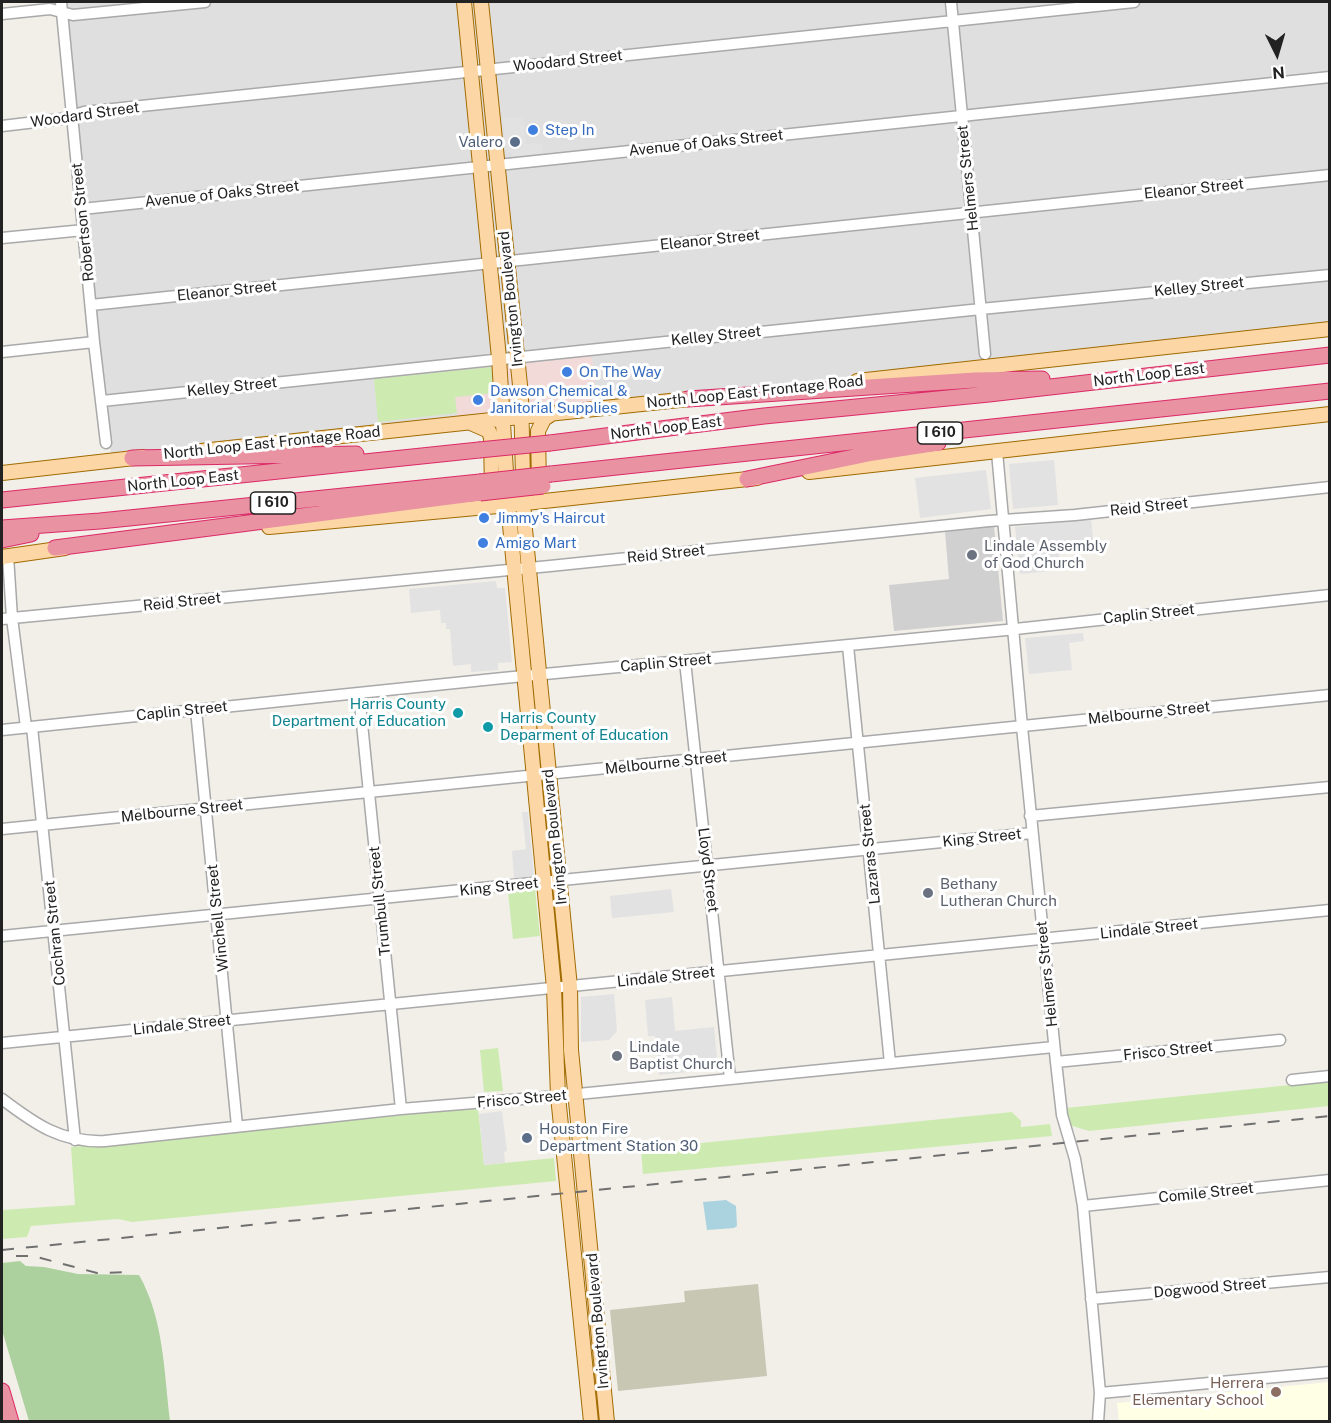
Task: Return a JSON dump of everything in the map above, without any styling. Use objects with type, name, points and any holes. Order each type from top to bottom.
[{"type":"highway","name":"North Loop East","points":[[2,498],[550,443],[764,416],[978,395],[1329,355]]},
{"type":"highway","points":[[688,399],[975,380],[1131,377]]},
{"type":"highway","name":"North Loop East","points":[[2,528],[480,488],[551,486],[581,471],[1329,391]]},
{"type":"highway","points":[[747,479],[873,453],[1115,414]]},
{"type":"highway","points":[[132,458],[458,452]]},
{"type":"highway","points":[[56,548],[480,488]]},
{"type":"highway","points":[[2,540],[100,521]]},
{"type":"highway","points":[[2,1391],[10,1422]]},
{"type":"main road","name":"Irvington Boulevard","points":[[464,2],[499,358],[513,569],[554,988],[558,1096],[591,1422]]},
{"type":"main road","name":"Irvington Boulevard","points":[[481,2],[516,357],[524,503],[538,675],[570,987],[571,1050],[607,1422]]},
{"type":"main road","name":"North Loop East Frontage Road","points":[[2,473],[1329,329]]},
{"type":"main road","points":[[554,413],[544,419],[538,431],[540,490],[551,486],[747,479],[1329,414]]},
{"type":"main road","points":[[469,422],[489,431],[491,438],[492,490],[484,502],[471,507]]},
{"type":"main road","points":[[5,556],[56,548],[524,503],[551,486]]},
{"type":"main road","points":[[562,1130],[579,1128]]},
{"type":"main road","points":[[572,1224],[589,1222]]},
{"type":"main road","points":[[581,1326],[597,1324]]},
{"type":"main road","points":[[589,1405],[605,1403]]},
{"type":"street","points":[[2,14],[61,6],[73,15],[205,2]]},
{"type":"street","name":"Helmers Street","points":[[951,2],[986,354]]},
{"type":"street","name":"Woodard Street","points":[[2,126],[96,111],[1134,2]]},
{"type":"street","name":"Robertson Street","points":[[61,6],[106,443]]},
{"type":"street","name":"Avenue of Oaks Street","points":[[82,209],[1329,77]]},
{"type":"street","name":"Eleanor Street","points":[[91,305],[1329,175]]},
{"type":"street","points":[[2,238],[84,230]]},
{"type":"street","name":"Kelley Street","points":[[102,401],[499,358],[1329,275]]},
{"type":"street","points":[[2,352],[94,342]]},
{"type":"street","name":"Helmers Street","points":[[998,452],[1012,629],[1054,1047],[1062,1115],[1075,1159],[1083,1206],[1100,1393],[1098,1422]]},
{"type":"street","name":"Reid Street","points":[[7,619],[1003,520],[1075,515],[1329,488]]},
{"type":"street","name":"Cochran Street","points":[[5,556],[7,619],[29,727],[43,825],[75,1140]]},
{"type":"street","name":"Caplin Street","points":[[2,730],[1329,596]]},
{"type":"street","name":"Lazaras Street","points":[[848,646],[890,1063]]},
{"type":"street","name":"Lloyd Street","points":[[685,661],[730,1078]]},
{"type":"street","name":"Trumbull Street","points":[[359,694],[401,1109]]},
{"type":"street","name":"Melbourne Street","points":[[2,829],[1329,695]]},
{"type":"street","name":"Winchell Street","points":[[196,710],[218,914],[237,1126]]},
{"type":"street","name":"King Street","points":[[1030,816],[1329,787]]},
{"type":"street","name":"King Street","points":[[2,936],[1032,833]]},
{"type":"street","name":"Lindale Street","points":[[2,1043],[1329,910]]},
{"type":"street","name":"Frisco Street","points":[[1056,1062],[1280,1040]]},
{"type":"street","name":"Frisco Street","points":[[2,1099],[43,1128],[57,1135],[75,1140],[105,1141],[401,1109],[558,1096],[1054,1047]]},
{"type":"street","points":[[1292,1080],[1329,1076]]},
{"type":"street","name":"Comile Street","points":[[1083,1206],[1329,1180]]},
{"type":"street","name":"Dogwood Street","points":[[1091,1299],[1329,1276]]},
{"type":"street","points":[[1100,1393],[1329,1372]]},
{"type":"shaded area","points":[[65,2],[1329,2],[1329,324],[111,455]]},
{"type":"shaded area","points":[[523,117],[526,144],[542,143],[543,154],[513,157],[511,152],[506,152],[503,118]]},
{"type":"shaded area","points":[[592,356],[597,404],[457,419],[455,397],[494,393],[491,367]]},
{"type":"shaded area","points":[[1054,460],[1058,505],[1013,509],[1009,464]]},
{"type":"shaded area","points":[[986,470],[991,509],[920,518],[915,478]]},
{"type":"shaded area","points":[[1091,519],[1094,548],[1059,552],[1060,570],[1020,574],[1015,527]]},
{"type":"shaded area","name":"Lindale Assembly of God Church","points":[[994,526],[1003,621],[894,631],[889,585],[949,579],[945,531]]},
{"type":"shaded area","points":[[496,581],[497,588],[505,588],[512,662],[498,663],[498,670],[471,672],[471,664],[453,666],[450,629],[446,629],[446,623],[441,623],[440,610],[411,613],[409,589]]},
{"type":"shaded area","points":[[1083,633],[1084,641],[1069,643],[1072,670],[1029,674],[1025,638]]},
{"type":"shaded area","points":[[522,812],[528,812],[534,876],[514,878],[512,851],[526,849]]},
{"type":"shaded area","points":[[671,889],[674,912],[612,918],[610,896]]},
{"type":"shaded area","points":[[614,994],[617,1031],[609,1040],[581,1042],[581,997]]},
{"type":"shaded area","points":[[672,997],[675,1031],[714,1027],[718,1069],[659,1075],[655,1036],[648,1036],[645,1000]]},
{"type":"shaded area","points":[[502,1111],[507,1151],[504,1152],[505,1163],[484,1165],[479,1114]]},
{"type":"shaded area","points":[[758,1284],[767,1376],[618,1391],[610,1310],[685,1302],[684,1291]]},
{"type":"shaded area","name":"Herrera Elementary School","points":[[1329,1382],[1329,1421],[1119,1421],[1117,1403]]},
{"type":"green space","points":[[491,367],[494,393],[455,397],[457,413],[378,422],[374,379]]},
{"type":"green space","points":[[535,889],[540,936],[513,939],[508,892]]},
{"type":"green space","points":[[498,1048],[503,1091],[484,1092],[480,1050]]},
{"type":"green space","points":[[1329,1081],[1329,1106],[1089,1131],[1069,1125],[1066,1108]]},
{"type":"green space","points":[[478,1108],[484,1165],[554,1158],[556,1181],[132,1222],[118,1219],[31,1226],[27,1237],[2,1239],[2,1210],[75,1205],[71,1147]]},
{"type":"green space","points":[[1012,1112],[1021,1121],[1021,1127],[1050,1124],[1052,1136],[643,1174],[641,1149]]},
{"type":"green space","points":[[20,1261],[26,1266],[78,1274],[139,1275],[154,1309],[162,1346],[170,1421],[29,1421],[2,1330],[2,1263]]},
{"type":"water","points":[[726,1200],[736,1206],[737,1226],[707,1230],[703,1202]]},
{"type":"railway","points":[[2,1250],[1330,1116]]},
{"type":"railway","points":[[16,1256],[33,1256],[97,1273],[132,1272]]},
{"type":"place","name":"Step In","points":[[533,130]]},
{"type":"place","name":"Valero","points":[[515,142]]},
{"type":"place","name":"On The Way","points":[[567,372]]},
{"type":"place","name":"Dawson Chemical & Janitorial Supplies","points":[[478,400]]},
{"type":"place","name":"Jimmy's Haircut","points":[[484,518]]},
{"type":"place","name":"Amigo Mart","points":[[483,543]]},
{"type":"place","name":"Lindale Assembly of God Church","points":[[972,555]]},
{"type":"place","name":"Harris County Department of Education","points":[[458,713]]},
{"type":"place","name":"Harris County Deparment of Education","points":[[488,727]]},
{"type":"place","name":"Bethany Lutheran Church","points":[[928,893]]},
{"type":"place","name":"Lindale Baptist Church","points":[[617,1056]]},
{"type":"place","name":"Houston Fire Department Station 30","points":[[527,1138]]},
{"type":"place","name":"Herrera Elementary School","points":[[1276,1392]]}]
